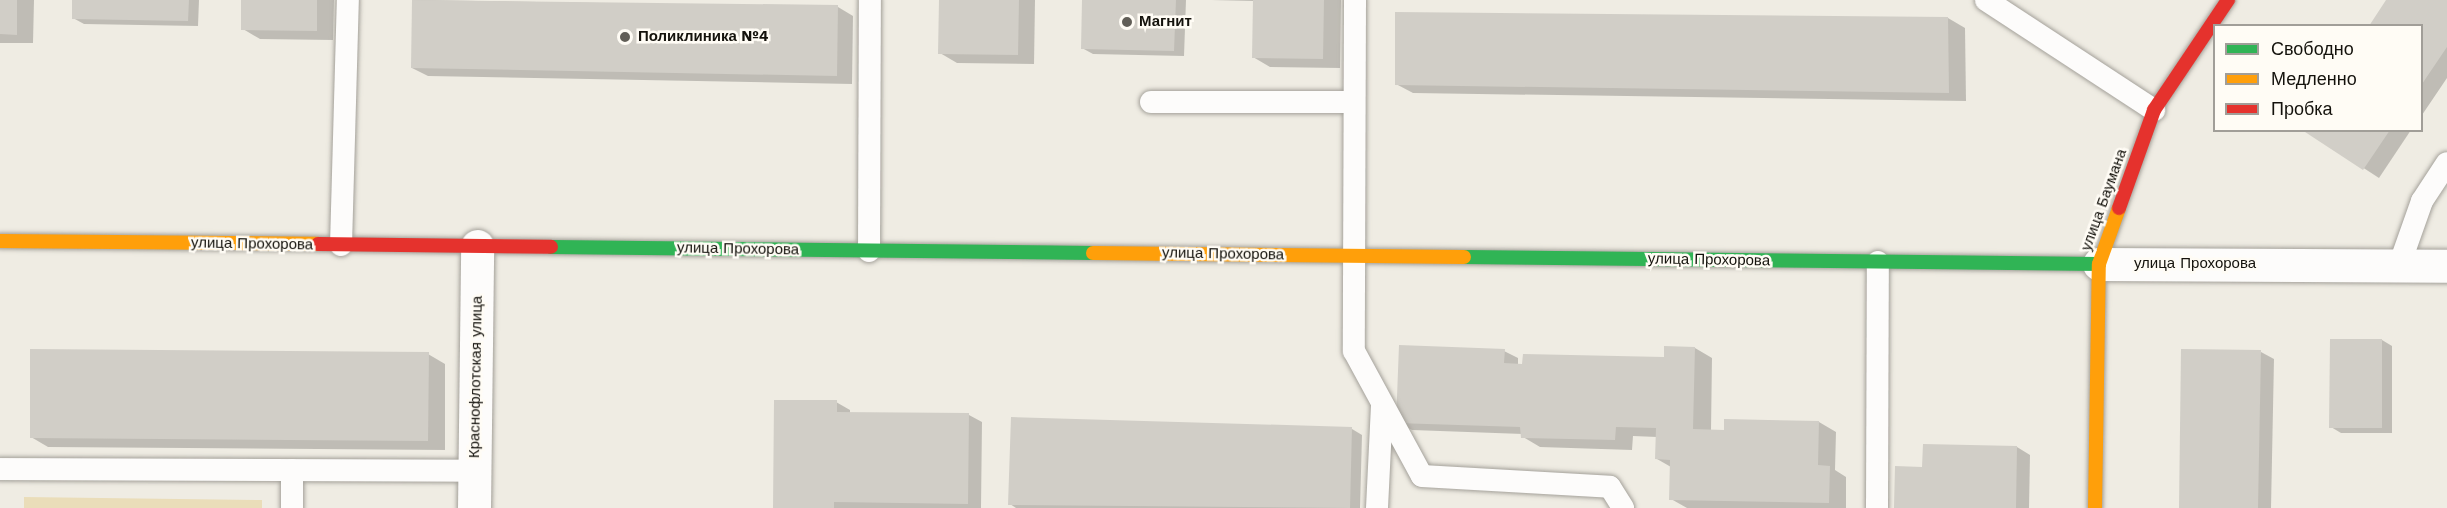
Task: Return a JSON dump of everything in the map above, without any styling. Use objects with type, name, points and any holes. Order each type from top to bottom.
[{"type":"street","name":"улица Баумана","points":[[2095,508],[2099,264],[2154,110],[2228,0]]},
{"type":"street","name":"улица Прохорова","points":[[0,241],[1878,262],[2447,266]]},
{"type":"street","name":"Краснофлотская улица","points":[[474,508],[477,246]]},
{"type":"lane","points":[[341,245],[348,0]]},
{"type":"lane","points":[[868,250],[870,0]]},
{"type":"lane","points":[[1355,0],[1354,351],[1422,476],[1610,487],[1623,508]]},
{"type":"lane","points":[[1986,0],[2154,110]]},
{"type":"lane","points":[[1151,102],[1354,102]]},
{"type":"lane","points":[[2399,266],[2422,201],[2447,163]]},
{"type":"lane","points":[[1877,508],[1878,262]]},
{"type":"lane","points":[[1377,508],[1382,403]]},
{"type":"lane","points":[[0,469],[474,471]]},
{"type":"lane","points":[[292,470],[292,508]]},
{"type":"shaded area","points":[[24,497],[262,500],[262,508],[24,508]]},
{"type":"building","points":[[0,0],[17,0],[17,35],[0,34]]},
{"type":"building","points":[[72,0],[189,0],[188,21],[72,19]]},
{"type":"building","points":[[241,0],[317,0],[317,31],[241,30]]},
{"type":"building","name":"Поликлиника №4","points":[[412,0],[838,5],[837,76],[411,68]]},
{"type":"building","points":[[939,0],[1019,0],[1018,55],[938,54]]},
{"type":"building","points":[[1082,0],[1176,0],[1174,51],[1081,49]]},
{"type":"building","points":[[1253,0],[1324,0],[1323,59],[1252,58]]},
{"type":"building","points":[[2386,0],[2447,0],[2447,47],[2423,83],[2423,24],[2370,24]]},
{"type":"building","points":[[1395,12],[1948,17],[1949,93],[1395,85]]},
{"type":"building","points":[[2305,132],[2389,132],[2363,170]]},
{"type":"building","points":[[2330,339],[2382,339],[2382,428],[2329,428]]},
{"type":"building","points":[[1399,345],[1505,349],[1504,363],[1522,364],[1523,354],[1664,357],[1664,346],[1695,347],[1693,429],[1724,430],[1724,419],[1819,421],[1818,465],[1830,466],[1829,503],[1669,500],[1670,460],[1655,459],[1656,428],[1616,427],[1615,440],[1521,438],[1520,427],[1396,423]]},
{"type":"building","points":[[30,349],[429,352],[428,441],[30,438]]},
{"type":"building","points":[[2181,349],[2261,350],[2258,508],[2179,508]]},
{"type":"building","points":[[774,400],[837,400],[837,412],[969,413],[968,504],[834,502],[834,508],[773,508]]},
{"type":"building","points":[[1011,417],[1352,427],[1350,508],[1008,505]]},
{"type":"building","points":[[1923,444],[2017,446],[2016,508],[1894,508],[1895,466],[1922,467]]},
{"type":"traffic: fast","points":[[551,247],[1093,253]]},
{"type":"traffic: fast","points":[[1464,257],[2099,264]]},
{"type":"traffic: slow","points":[[2095,508],[2099,264],[2119,208]]},
{"type":"traffic: slow","points":[[0,241],[318,244]]},
{"type":"traffic: slow","points":[[1093,253],[1464,257]]},
{"type":"traffic: jam","points":[[2119,208],[2154,110],[2228,0]]},
{"type":"traffic: jam","points":[[318,244],[551,247]]},
{"type":"place","name":"Магнит","points":[[1127,22]]},
{"type":"place","name":"Поликлиника №4","points":[[625,37]]}]
